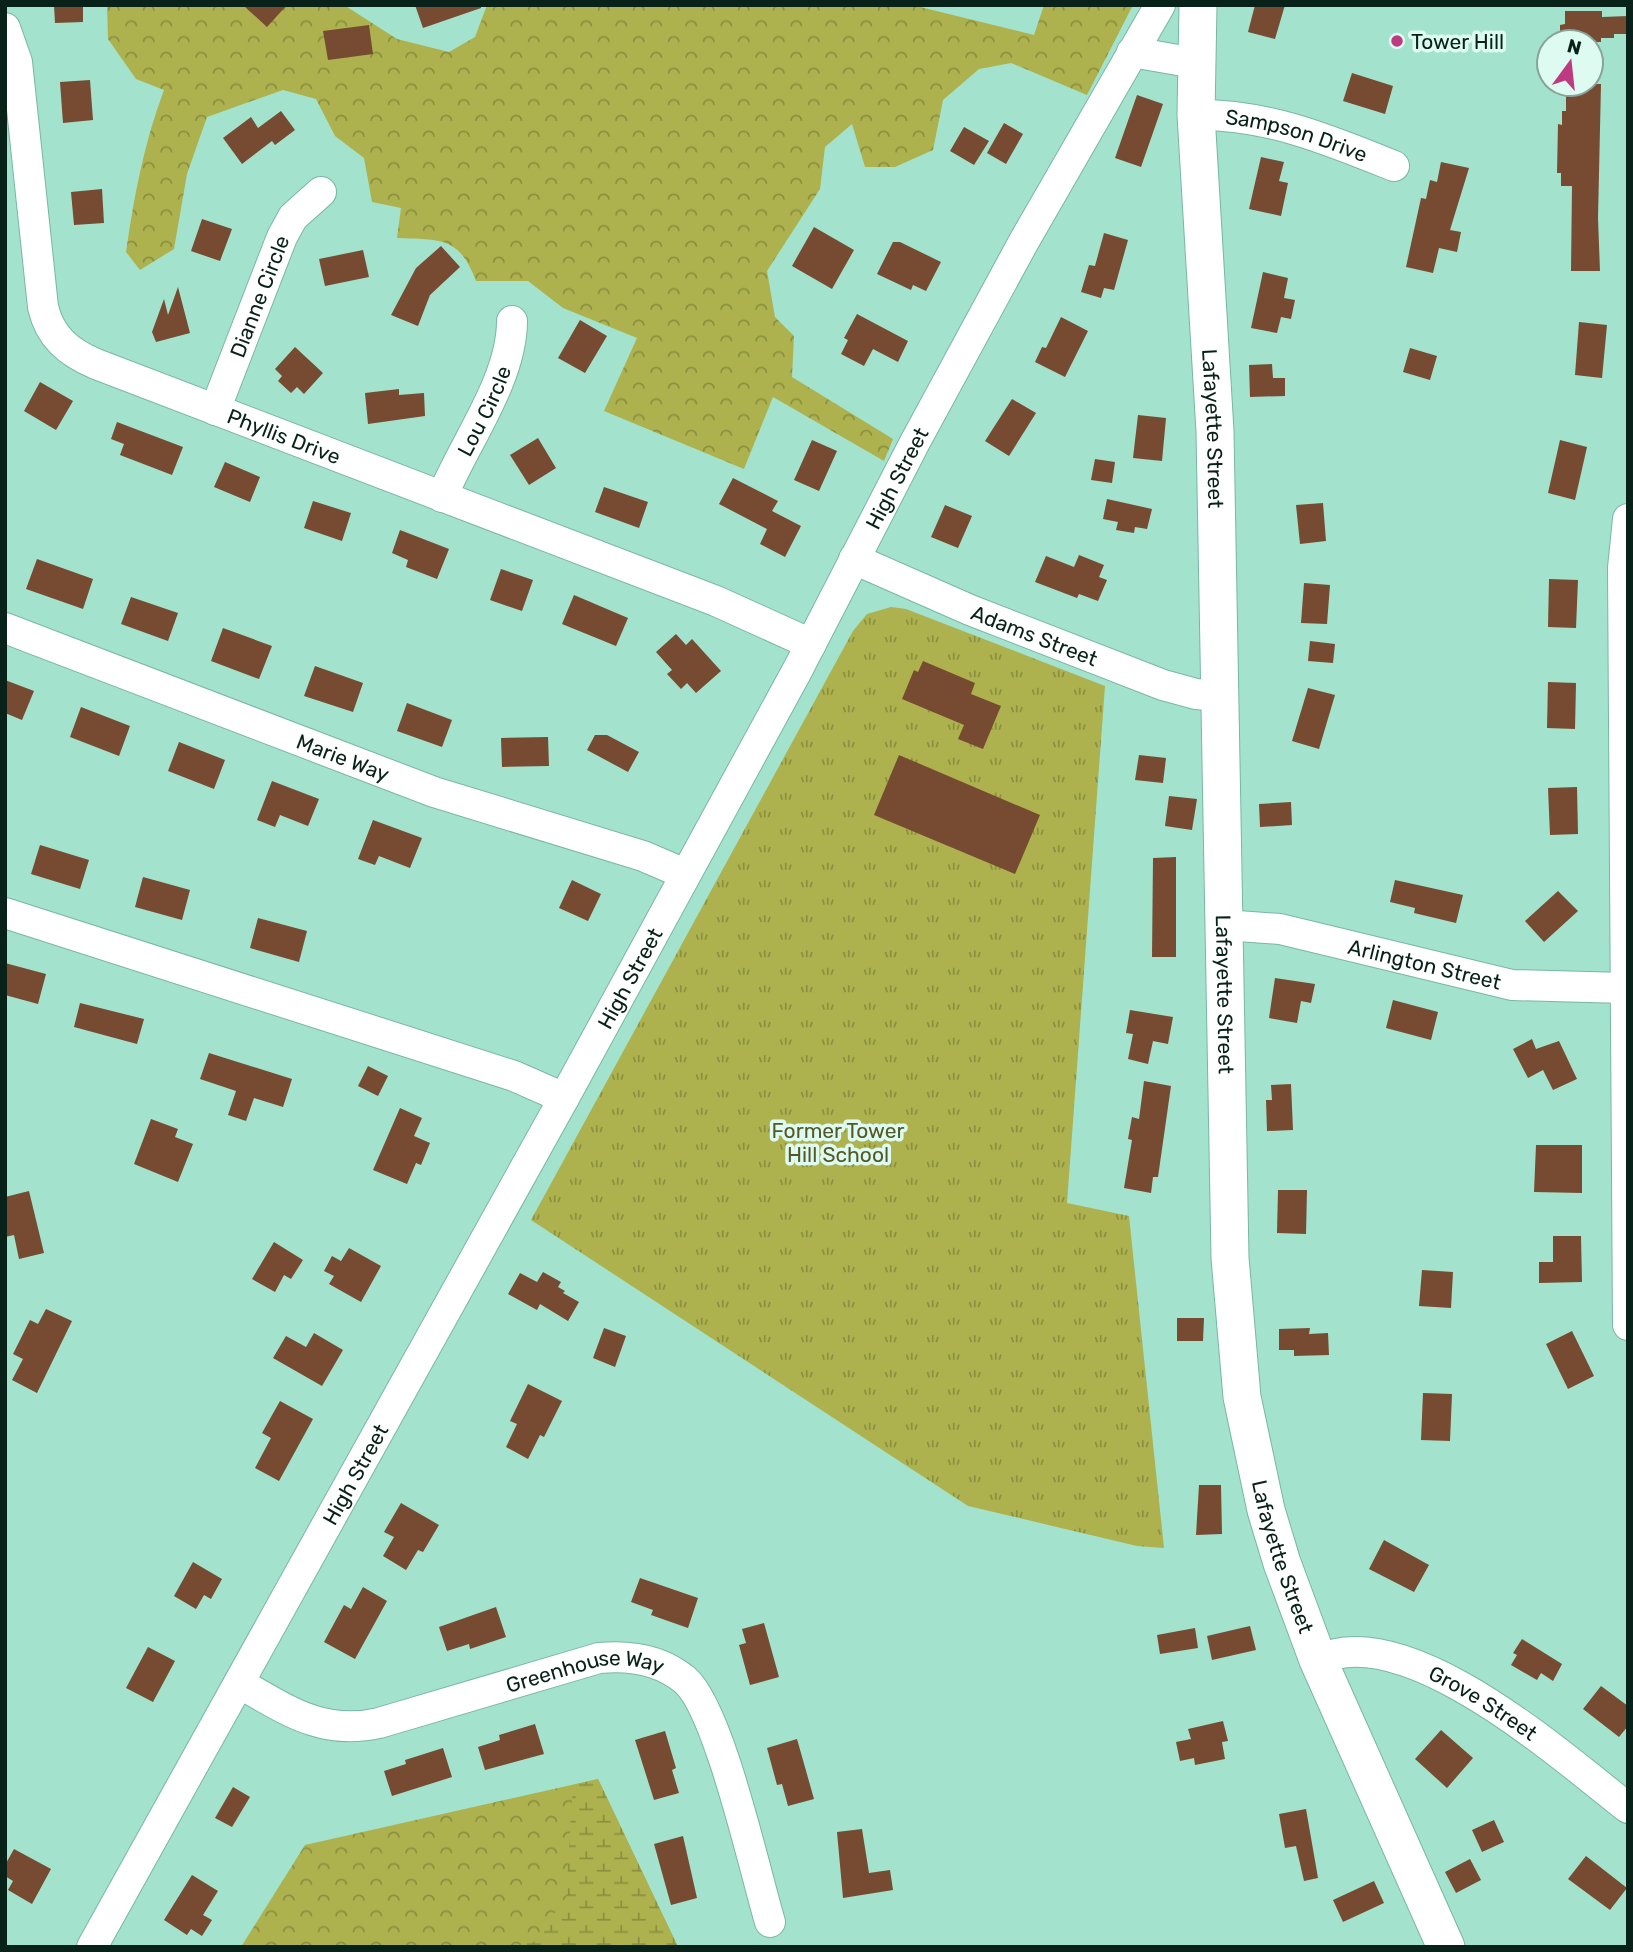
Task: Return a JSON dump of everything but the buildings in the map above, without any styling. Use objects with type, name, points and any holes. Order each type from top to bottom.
[{"type":"main road","name":"Lafayette Street","points":[[1198,5],[1196,115],[1213,390],[1230,1258],[1238,1370],[1266,1510],[1291,1591],[1318,1660],[1446,1947]]},
{"type":"street","name":"High Street","points":[[92,1947],[564,1098],[811,644],[998,289],[1160,5]]},
{"type":"street","name":"Phyllis Drive","points":[[5,28],[17,62],[40,292],[52,332],[60,343],[83,359],[716,601],[811,644]]},
{"type":"street","points":[[1132,52],[1195,63]]},
{"type":"street","name":"Sampson Drive","points":[[1196,115],[1234,115],[1283,124],[1394,166]]},
{"type":"street","name":"Dianne Circle","points":[[215,410],[282,237],[293,217],[321,192]]},
{"type":"street","name":"Lou Circle","points":[[442,497],[503,369],[511,342],[512,321]]},
{"type":"street","points":[[1628,519],[1623,568],[1628,1325]]},
{"type":"street","name":"Adams Street","points":[[854,559],[970,610],[1163,685],[1196,694],[1220,696]]},
{"type":"street","name":"Marie Way","points":[[5,628],[434,792],[642,856],[685,874]]},
{"type":"street","points":[[5,913],[514,1076],[564,1098]]},
{"type":"street","name":"Arlington Street","points":[[1224,925],[1280,929],[1513,985],[1625,988]]},
{"type":"street","name":"Grove Street","points":[[1318,1660],[1342,1650],[1368,1651],[1396,1659],[1463,1687],[1522,1726],[1628,1808]]},
{"type":"street","name":"Greenhouse Way","points":[[239,1684],[309,1720],[352,1728],[379,1723],[599,1658],[623,1657],[655,1663],[685,1680],[709,1716],[770,1922]]},
{"type":"green space","points":[[107,5],[344,5],[397,39],[449,52],[475,37],[487,5],[912,5],[1034,35],[1044,5],[1133,5],[1087,95],[1011,63],[979,69],[943,100],[933,150],[895,167],[865,167],[852,124],[825,147],[820,189],[767,271],[775,317],[794,336],[792,377],[893,439],[884,461],[773,397],[744,469],[604,411],[637,338],[563,308],[528,281],[476,281],[463,256],[447,243],[397,238],[401,208],[372,202],[364,158],[335,136],[316,99],[283,90],[207,117],[187,174],[174,249],[140,270],[126,252],[140,170],[164,90],[136,79],[108,39]]},
{"type":"green space","name":"Former Tower Hill School","points":[[891,607],[906,609],[1105,686],[1067,1203],[1129,1216],[1164,1548],[1137,1546],[968,1506],[531,1220],[853,631],[867,614]]},
{"type":"green space","points":[[598,1779],[678,1947],[241,1947],[305,1845]]},
{"type":"green space","points":[[598,1779],[678,1947],[510,1947],[534,1942],[566,1897],[573,1785]]},
{"type":"place","name":"Tower Hill","points":[[1397,41]]}]
